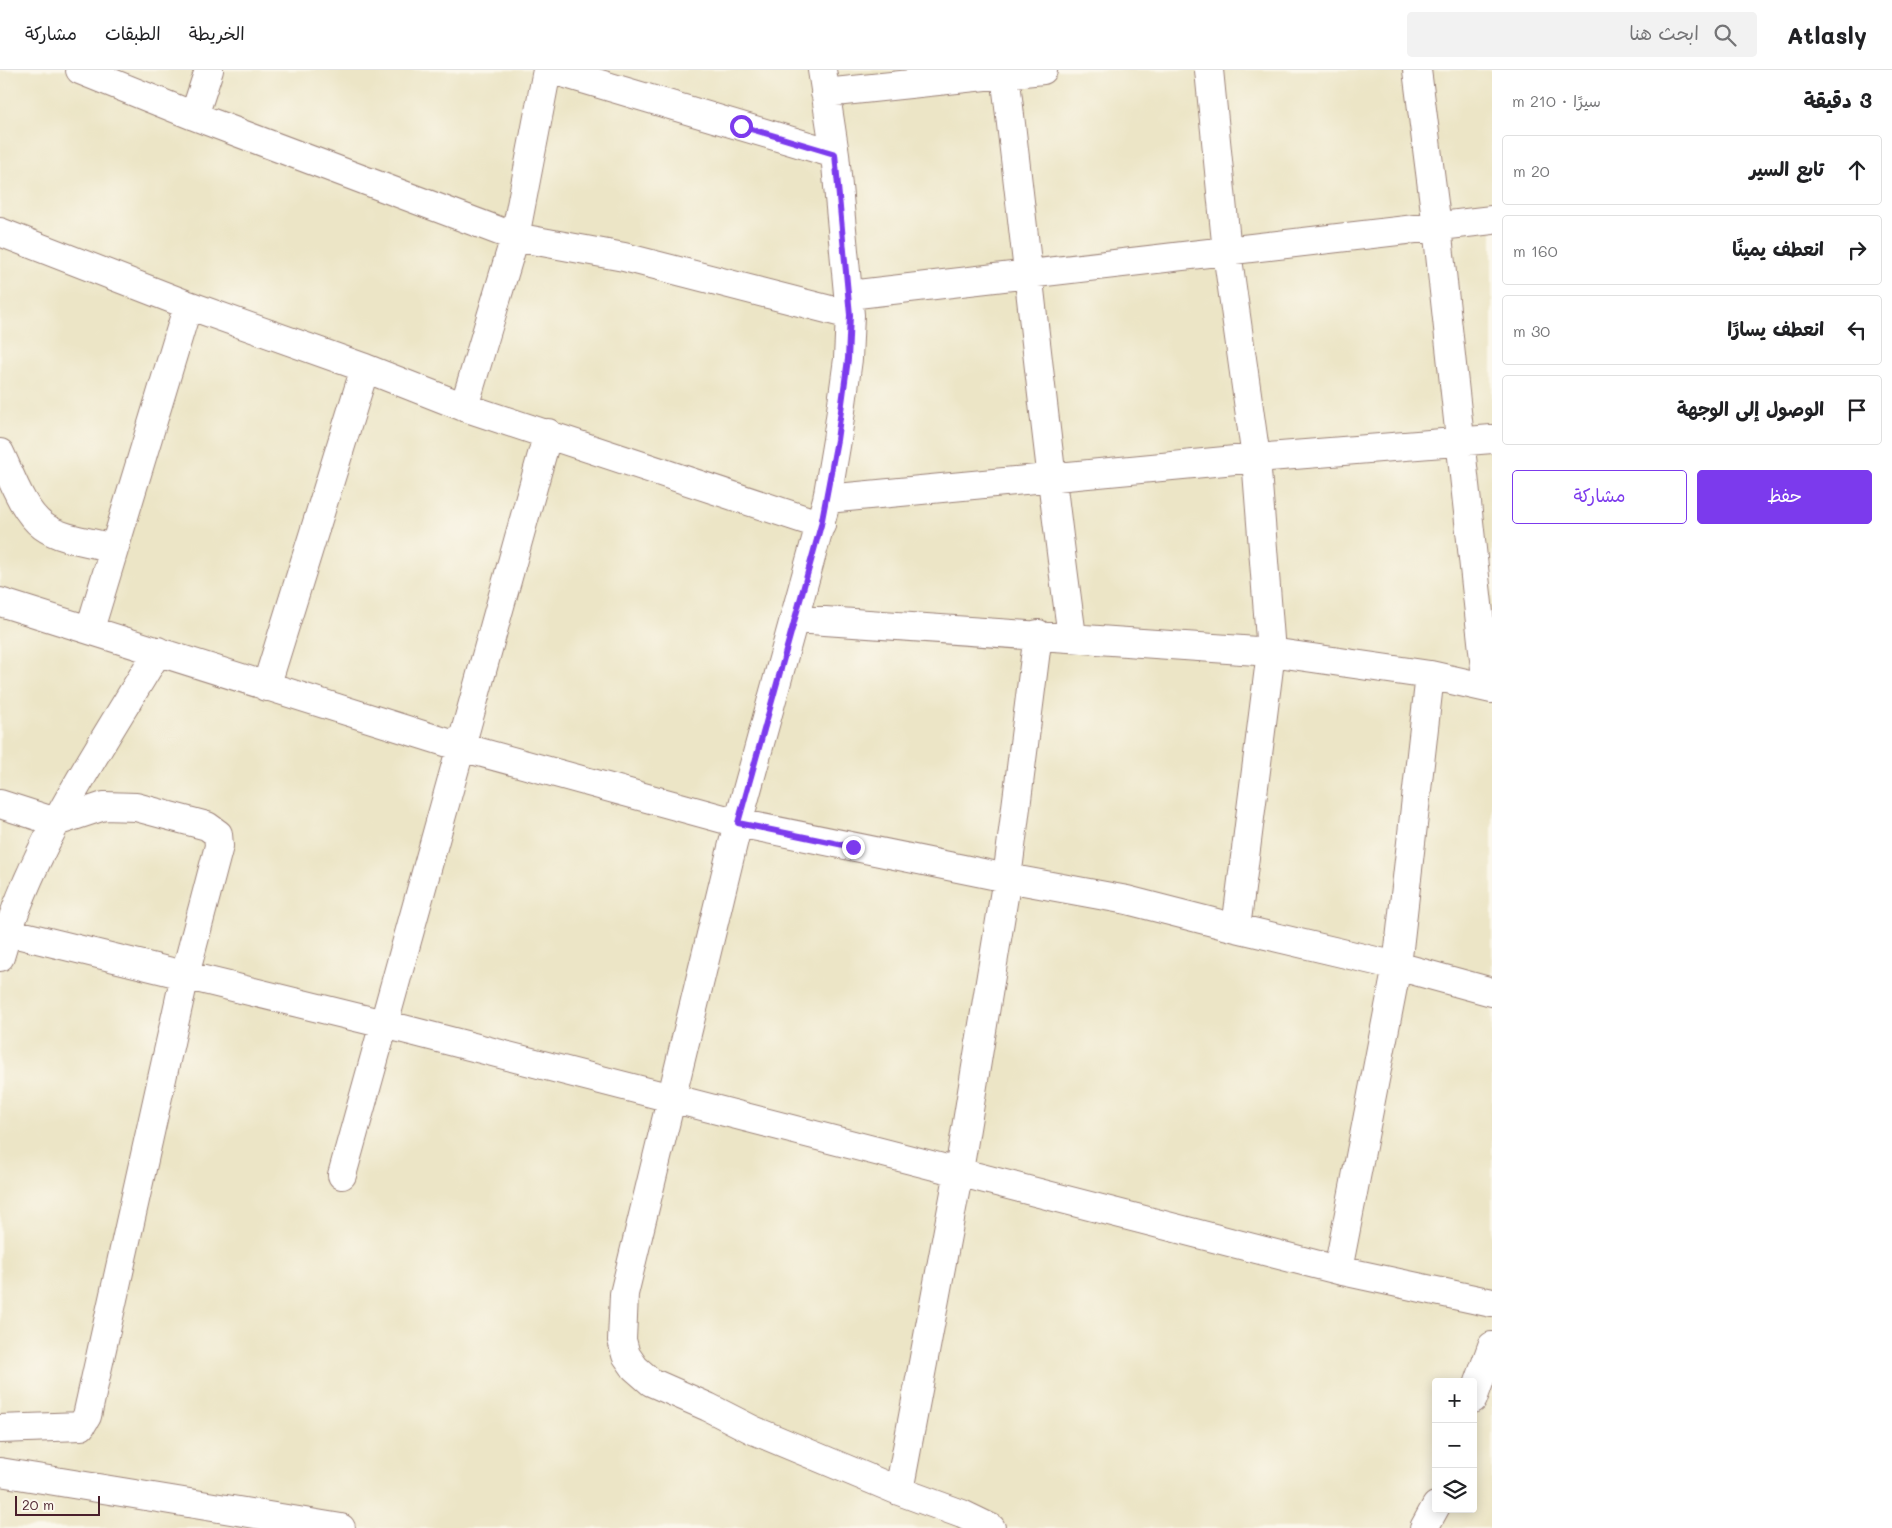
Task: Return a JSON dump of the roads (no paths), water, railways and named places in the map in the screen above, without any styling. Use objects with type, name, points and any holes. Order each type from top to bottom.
[{"type":"street","points":[[80,70],[194,116],[514,238],[624,257],[850,305],[1030,274],[1492,220]]},
{"type":"street","points":[[194,116],[209,70]]},
{"type":"street","points":[[464,406],[514,238],[547,70]]},
{"type":"street","points":[[553,70],[835,154]]},
{"type":"street","points":[[991,1528],[962,1514],[900,1491],[753,1430],[708,1407],[651,1382],[635,1368],[626,1355],[622,1340],[624,1294],[738,823],[828,499],[848,359],[850,305],[835,154],[824,82],[1005,74],[1043,70]]},
{"type":"street","points":[[1209,70],[1227,252],[1256,458],[1271,652],[1236,928]]},
{"type":"street","points":[[796,618],[1072,636],[1271,652],[1430,675],[1489,688],[1459,442],[1437,227],[1417,70]]},
{"type":"street","points":[[1005,74],[1030,274],[1050,479],[1072,636]]},
{"type":"street","points":[[0,232],[188,306],[364,368],[464,406],[821,525]]},
{"type":"street","points":[[90,629],[188,306]]},
{"type":"street","points":[[266,687],[364,368]]},
{"type":"street","points":[[342,1175],[548,434]]},
{"type":"street","points":[[828,499],[1256,458],[1492,439]]},
{"type":"street","points":[[0,453],[16,489],[42,526],[56,533],[114,548]]},
{"type":"street","points":[[0,602],[461,747],[738,823],[1007,878],[1127,900],[1397,966],[1492,992]]},
{"type":"street","points":[[900,1491],[959,1172],[1007,878],[1038,634]]},
{"type":"street","points":[[158,651],[56,822],[2,940],[185,975],[384,1024],[672,1100],[1338,1270],[1492,1303]]},
{"type":"street","points":[[1338,1270],[1397,966],[1430,675]]},
{"type":"street","points":[[0,804],[56,822],[104,806],[136,807],[207,826],[218,834],[219,846],[185,975],[87,1416],[81,1426],[0,1429]]},
{"type":"street","points":[[1477,1388],[1492,1346]]},
{"type":"street","points":[[0,1472],[286,1524],[341,1528]]},
{"type":"street","points":[[1424,1528],[1432,1513]]}]
